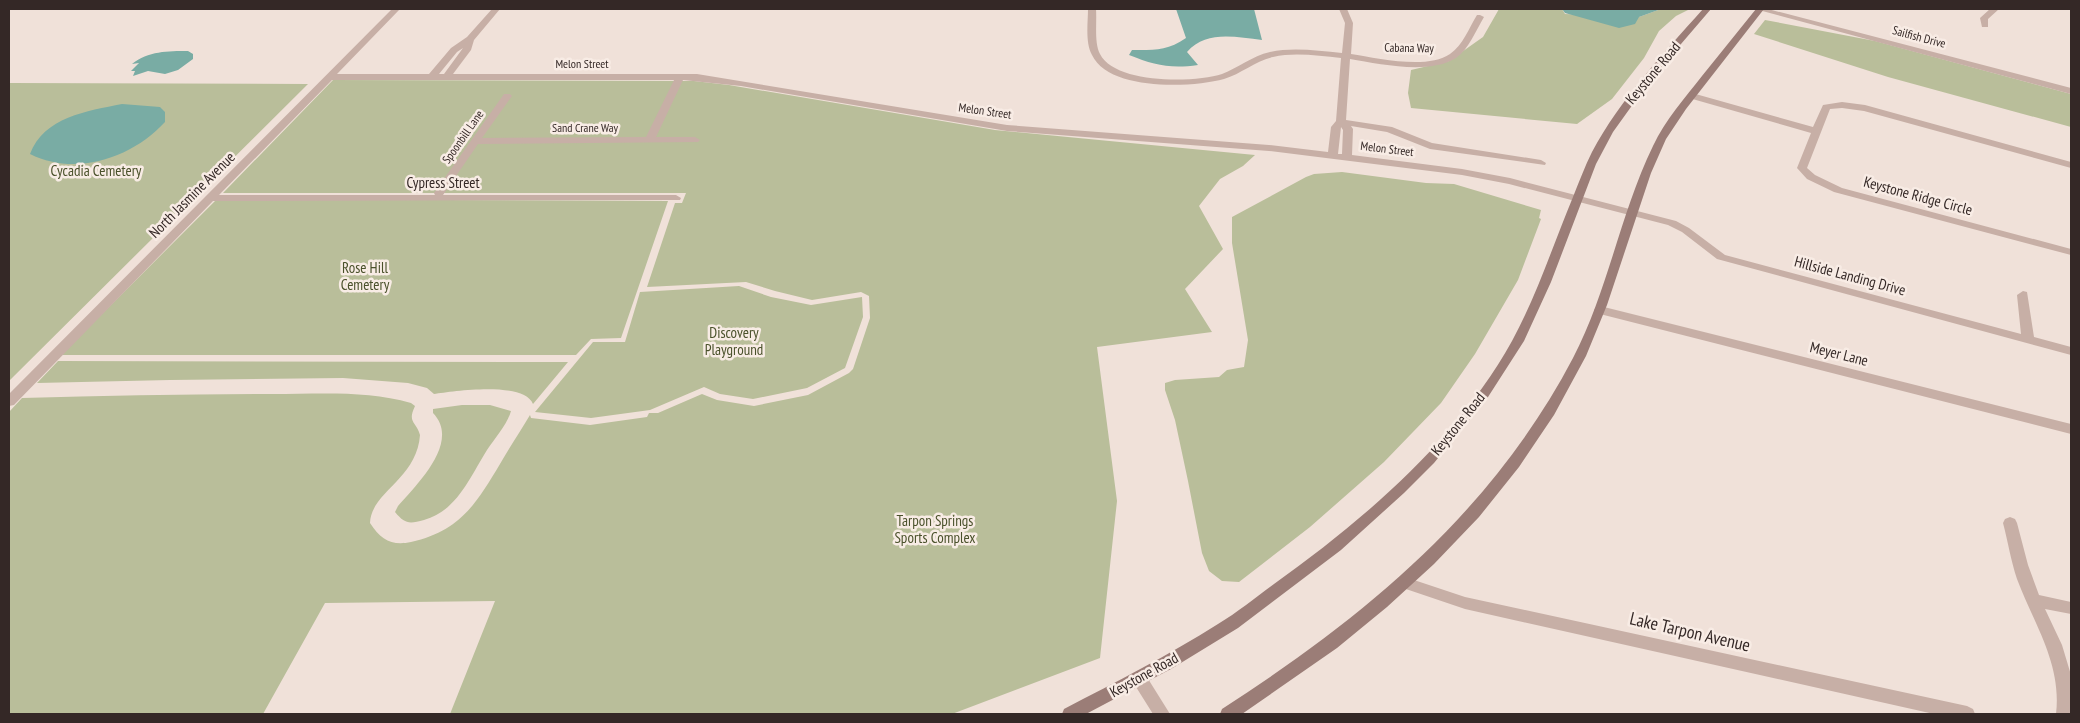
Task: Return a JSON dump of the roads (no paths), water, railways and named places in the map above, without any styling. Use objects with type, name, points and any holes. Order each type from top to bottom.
[{"type":"main road","name":"Keystone Road","points":[[1070,714],[1138,679],[1222,630],[1303,572],[1373,514],[1430,460],[1472,410],[1508,358],[1534,308],[1596,154],[1625,106],[1662,59],[1707,9]]},
{"type":"main road","points":[[1228,714],[1264,692],[1405,583],[1489,497],[1535,436],[1580,357],[1600,310],[1631,212],[1658,145],[1673,120],[1760,9]]},
{"type":"street","name":"North Jasmine Avenue","points":[[9,402],[396,9]]},
{"type":"street","points":[[432,77],[454,50],[470,39],[496,9]]},
{"type":"street","name":"Cabana Way","points":[[1092,9],[1097,57],[1117,73],[1174,82],[1199,83],[1222,77],[1264,56],[1279,53],[1299,52],[1411,63],[1430,63],[1447,59],[1459,50],[1480,17]]},
{"type":"street","points":[[1333,155],[1336,127],[1341,122],[1346,56],[1348,23],[1343,9]]},
{"type":"street","name":"Sailfish Drive","points":[[1760,9],[2071,91]]},
{"type":"street","points":[[1985,25],[1984,18],[1986,14],[1995,9]]},
{"type":"street","points":[[447,76],[467,50],[470,39]]},
{"type":"street","name":"Melon Street","points":[[330,77],[680,77],[732,82],[1014,128],[1262,147],[1478,174],[1631,212]]},
{"type":"street","points":[[650,140],[680,77]]},
{"type":"street","name":"Spoonbill Lane","points":[[439,193],[507,96]]},
{"type":"street","points":[[1692,96],[1816,131]]},
{"type":"street","name":"Keystone Ridge Circle","points":[[2071,165],[1848,105],[1826,107],[1802,168],[1808,175],[1819,182],[1838,190],[2071,252]]},
{"type":"street","points":[[1341,122],[1348,129],[1347,157]]},
{"type":"street","points":[[1341,122],[1389,129],[1430,146],[1541,163]]},
{"type":"street","name":"Sand Crane Way","points":[[475,141],[695,140]]},
{"type":"street","name":"Cypress Street","points":[[210,198],[676,198]]},
{"type":"street","name":"Hillside Landing Drive","points":[[1631,212],[1680,226],[1688,230],[1711,252],[1721,257],[2071,351]]},
{"type":"street","points":[[2023,295],[2028,340]]},
{"type":"street","name":"Meyer Lane","points":[[1600,310],[2071,429]]},
{"type":"street","points":[[2010,523],[2024,578],[2048,632],[2064,678],[2067,701],[2064,714]]},
{"type":"street","name":"Lake Tarpon Avenue","points":[[1405,583],[1465,603],[1967,714]]},
{"type":"street","points":[[2034,600],[2071,608]]},
{"type":"street","points":[[1138,679],[1162,714]]},
{"type":"water","points":[[1176,9],[1254,9],[1262,40],[1222,37],[1203,40],[1187,52],[1198,65],[1179,67],[1162,65],[1129,55],[1132,50],[1166,48],[1186,38]]},
{"type":"water","points":[[1562,9],[1661,9],[1639,17],[1635,24],[1619,28],[1565,13]]},
{"type":"water","points":[[188,51],[193,54],[193,59],[178,70],[165,74],[148,71],[133,76],[135,71],[131,71],[139,63],[132,64],[145,56],[166,52]]},
{"type":"water","points":[[122,104],[160,107],[165,112],[165,122],[152,135],[136,145],[120,154],[102,160],[66,164],[48,161],[30,154],[45,132],[56,124],[81,113]]},
{"type":"park label","name":"Cycadia Cemetery","points":[[96,171]]},
{"type":"park label","name":"Rose Hill Cemetery","points":[[365,276]]},
{"type":"park label","name":"Discovery Playground","points":[[734,342]]},
{"type":"park label","name":"Tarpon Springs Sports Complex","points":[[935,530]]}]
